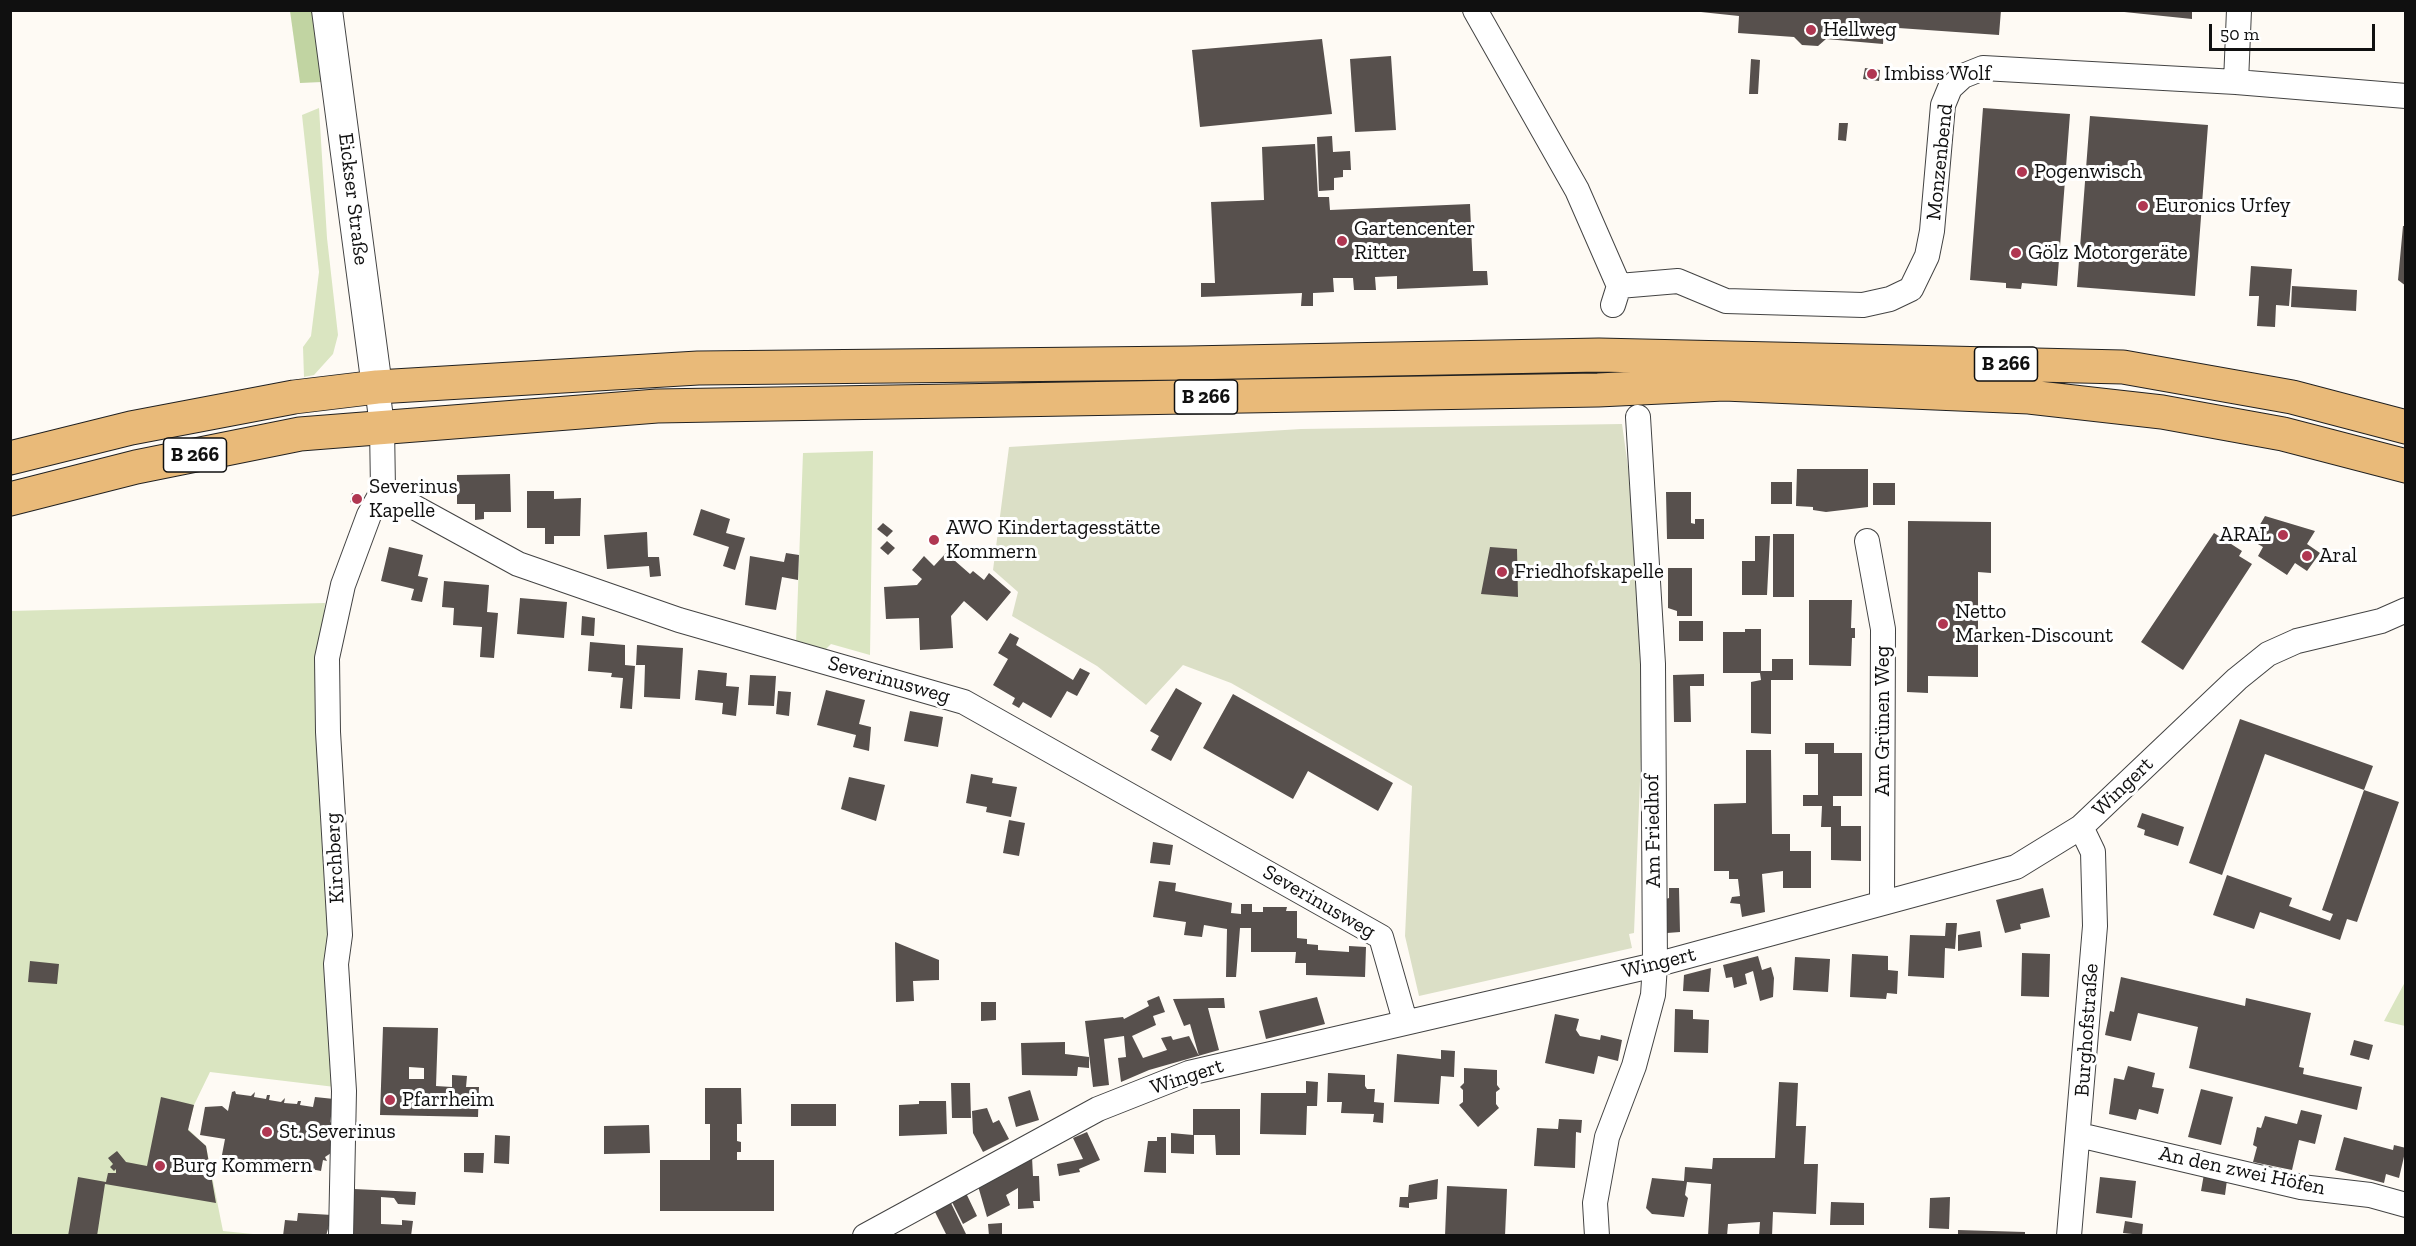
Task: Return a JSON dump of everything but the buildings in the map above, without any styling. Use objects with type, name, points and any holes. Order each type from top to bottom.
[{"type":"main road","name":"B 266","points":[[10,458],[131,428],[294,397],[377,387],[698,368],[1199,363],[1599,355],[2123,367],[2292,397],[2406,428]]},
{"type":"main road","name":"B 266","points":[[10,499],[136,467],[300,434],[657,406],[1598,390],[1724,384],[2029,397],[2140,410],[2283,434],[2406,466]]},
{"type":"street","name":"Eickser Straße","points":[[327,10],[377,387]]},
{"type":"street","name":"Monzenbend","points":[[1476,10],[1577,190],[1616,296],[1678,281],[1726,301],[1863,306],[1890,299],[1911,289],[1927,256],[1932,231],[1943,105],[1950,88],[1963,76],[1983,68],[2126,78],[2236,82],[2406,96]]},
{"type":"street","points":[[2236,82],[2240,10]]},
{"type":"street","points":[[377,387],[382,426],[383,490]]},
{"type":"street","name":"Am Friedhof","points":[[1597,1236],[1595,1203],[1607,1137],[1634,1066],[1653,994],[1655,966],[1653,664],[1638,417]]},
{"type":"street","name":"Severinusweg","points":[[383,490],[518,564],[679,620],[964,702],[1381,937],[1405,1021]]},
{"type":"street","name":"Kirchberg","points":[[341,1236],[344,1091],[336,964],[340,935],[328,732],[327,658],[343,585],[369,516],[383,490]]},
{"type":"street","name":"Am Grünen Weg","points":[[1867,541],[1883,628],[1882,902]]},
{"type":"street","name":"Wingert","points":[[865,1236],[1098,1109],[1189,1073],[1405,1021],[1655,966],[2016,867],[2081,827],[2237,679],[2268,654],[2296,641],[2381,621],[2406,610]]},
{"type":"street","name":"Burghofstraße","points":[[2069,1236],[2095,926],[2093,852],[2081,827]]},
{"type":"street","name":"An den zwei Höfen","points":[[2079,1135],[2301,1187],[2370,1195],[2406,1205]]},
{"type":"green space","points":[[290,11],[312,11],[322,82],[300,83]]},
{"type":"green space","points":[[319,108],[327,238],[338,335],[333,354],[314,375],[304,377],[303,347],[311,336],[319,272],[302,115]]},
{"type":"green space","points":[[1622,424],[1647,602],[1634,933],[1629,934],[1632,948],[1419,996],[1405,936],[1412,786],[1231,683],[1183,665],[1146,705],[1097,666],[1012,616],[1018,592],[993,570],[1009,447],[1301,429]]},
{"type":"green space","points":[[873,451],[870,655],[831,644],[823,652],[796,643],[803,453]]},
{"type":"green space","points":[[325,603],[318,682],[327,816],[327,955],[335,1087],[210,1072],[194,1105],[188,1129],[206,1146],[223,1231],[263,1235],[11,1235],[10,611]]},
{"type":"green space","points":[[2405,982],[2405,1026],[2384,1021]]},
{"type":"place","name":"Hellweg","points":[[1811,30]]},
{"type":"place","name":"Imbiss Wolf","points":[[1872,74]]},
{"type":"place","name":"Pogenwisch","points":[[2022,172]]},
{"type":"place","name":"Euronics Urfey","points":[[2143,206]]},
{"type":"place","name":"Gartencenter Ritter","points":[[1342,241]]},
{"type":"place","name":"Gölz Motorgeräte","points":[[2016,253]]},
{"type":"place","name":"Severinus Kapelle","points":[[357,499]]},
{"type":"place","name":"ARAL","points":[[2283,535]]},
{"type":"place","name":"AWO Kindertagesstätte Kommern","points":[[934,540]]},
{"type":"place","name":"Aral","points":[[2307,556]]},
{"type":"place","name":"Friedhofskapelle","points":[[1502,572]]},
{"type":"place","name":"Netto Marken-Discount","points":[[1943,624]]},
{"type":"place","name":"Pfarrheim","points":[[390,1100]]},
{"type":"place","name":"St. Severinus","points":[[267,1132]]},
{"type":"place","name":"Burg Kommern","points":[[160,1166]]}]
